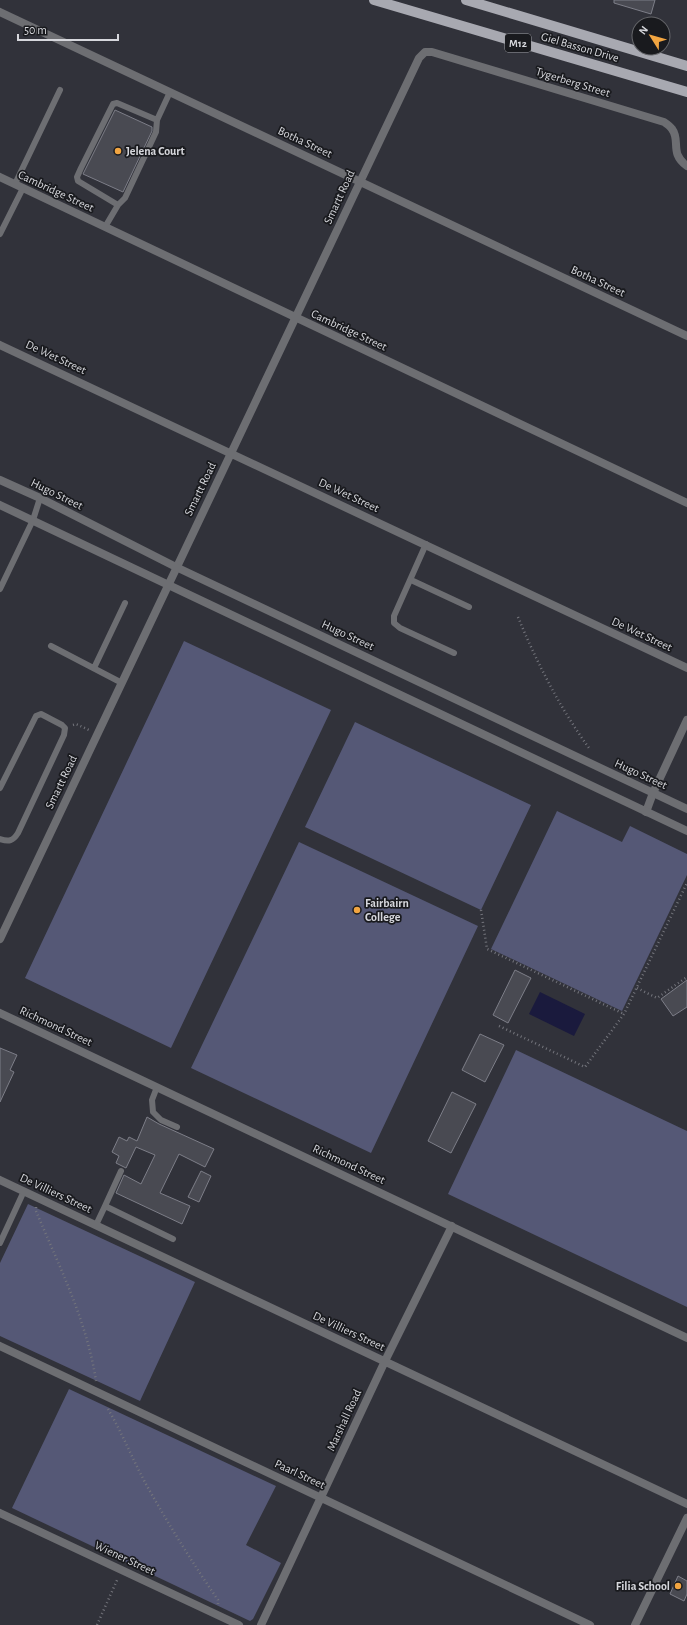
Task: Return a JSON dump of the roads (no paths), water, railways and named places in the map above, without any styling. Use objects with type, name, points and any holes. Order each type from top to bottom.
[{"type":"main road","name":"Giel Basson Drive","points":[[374,0],[687,92]]},
{"type":"main road","name":"Giel Basson Drive","points":[[466,0],[687,66]]},
{"type":"street","name":"Botha Street","points":[[0,12],[687,336]]},
{"type":"street","name":"Tygerberg Street","points":[[425,52],[432,52],[664,122],[672,130],[675,139],[676,154],[687,166]]},
{"type":"street","name":"Smartt Road","points":[[0,939],[359,181],[419,58],[425,52]]},
{"type":"street","name":"Cambridge Street","points":[[0,177],[687,503]]},
{"type":"street","name":"De Wet Street","points":[[0,344],[687,668]]},
{"type":"street","name":"Hugo Street","points":[[0,480],[40,498],[176,567],[687,809]]},
{"type":"street","points":[[0,505],[687,831]]},
{"type":"street","points":[[646,812],[653,793],[687,720]]},
{"type":"street","name":"Richmond Street","points":[[0,1013],[687,1338]]},
{"type":"street","name":"De Villiers Street","points":[[0,1180],[687,1504]]},
{"type":"street","name":"Marshall Road","points":[[260,1625],[322,1497],[385,1361],[452,1226]]},
{"type":"street","name":"Paarl Street","points":[[0,1346],[590,1625]]},
{"type":"street","name":"Wiener Street","points":[[0,1513],[239,1625]]},
{"type":"street","points":[[635,1625],[687,1518]]},
{"type":"lane","points":[[15,184],[60,90]]},
{"type":"lane","points":[[105,227],[118,205],[125,198],[156,132],[157,120],[170,92]]},
{"type":"lane","points":[[118,205],[78,181],[77,177],[81,168],[113,104],[117,103],[157,120]]},
{"type":"lane","points":[[0,234],[23,188]]},
{"type":"lane","points":[[0,589],[33,520],[40,498]]},
{"type":"lane","points":[[426,544],[394,616],[394,623],[400,628],[454,653]]},
{"type":"lane","points":[[411,580],[469,607]]},
{"type":"lane","points":[[94,668],[125,604]]},
{"type":"lane","points":[[51,646],[122,683]]},
{"type":"lane","points":[[0,788],[36,716],[41,714],[65,728],[18,833],[10,841],[7,842],[0,839]]},
{"type":"lane","points":[[157,1087],[152,1100],[153,1112],[161,1120],[177,1127]]},
{"type":"lane","points":[[96,1225],[121,1171]]},
{"type":"lane","points":[[0,1243],[24,1191]]},
{"type":"lane","points":[[105,1206],[173,1239]]},
{"type":"place","name":"Jelena Court","points":[[118,151]]},
{"type":"place","name":"Fairbairn College","points":[[357,910]]},
{"type":"place","name":"Filia School","points":[[678,1586]]}]
